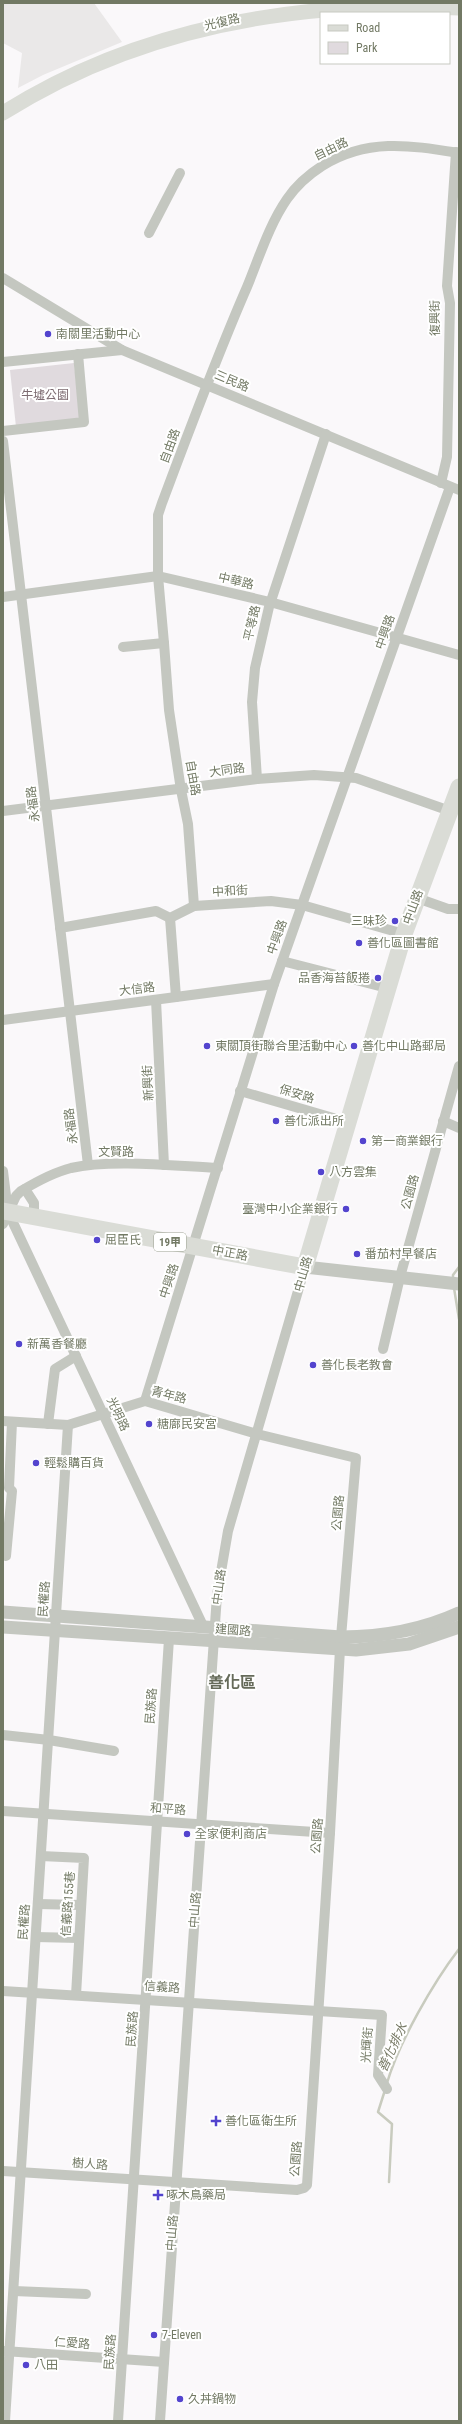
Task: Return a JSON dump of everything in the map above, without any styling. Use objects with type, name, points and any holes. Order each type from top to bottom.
[{"type":"main road","name":"光復路","points":[[3,113],[45,88],[119,53],[153,41],[222,21],[314,6],[342,4],[395,3],[459,8]]},
{"type":"main road","name":"中山路","points":[[304,1267],[404,934],[459,787]]},
{"type":"main road","name":"中正路","points":[[5,1216],[34,1217],[304,1267]]},
{"type":"street","name":"自由路","points":[[194,906],[188,824],[181,790],[169,710],[158,576],[158,515],[206,384],[278,214],[296,187],[308,176],[340,157],[381,145],[402,144],[458,152]]},
{"type":"street","name":"復興街","points":[[450,487],[447,457],[450,303],[446,286],[458,152]]},
{"type":"street","points":[[149,233],[180,173]]},
{"type":"street","name":"三民路","points":[[3,278],[122,350],[450,487]]},
{"type":"street","points":[[3,362],[122,350]]},
{"type":"street","points":[[3,430],[84,422],[78,354]]},
{"type":"street","name":"平等路","points":[[257,779],[252,715],[252,690],[255,668],[270,602],[326,434]]},
{"type":"street","name":"永福路","points":[[3,441],[88,1165]]},
{"type":"street","name":"中興路","points":[[145,1401],[274,984],[450,487]]},
{"type":"street","name":"中華路","points":[[3,597],[158,576],[270,602],[459,655]]},
{"type":"street","points":[[123,647],[164,643]]},
{"type":"street","name":"大同路","points":[[3,811],[181,790],[257,779],[314,775],[348,777],[450,811]]},
{"type":"street","points":[[417,898],[455,910],[459,909]]},
{"type":"street","name":"中和街","points":[[170,918],[194,906],[271,901],[302,904],[404,934]]},
{"type":"street","points":[[60,928],[156,911],[170,918],[176,997]]},
{"type":"street","points":[[282,961],[387,988]]},
{"type":"street","name":"大信路","points":[[3,1020],[274,984]]},
{"type":"street","name":"新興街","points":[[156,1000],[164,1165]]},
{"type":"street","name":"公園路","points":[[384,1349],[400,1277],[459,1066]]},
{"type":"street","name":"保安路","points":[[240,1091],[347,1122]]},
{"type":"street","points":[[443,1121],[459,1128]]},
{"type":"street","name":"文賢路","points":[[5,1216],[16,1196],[25,1188],[70,1169],[88,1165],[164,1165],[218,1168]]},
{"type":"street","name":"光明路","points":[[3,1171],[5,1216],[210,1628]]},
{"type":"street","points":[[25,1188],[34,1203],[34,1217]]},
{"type":"street","name":"中正路","points":[[304,1267],[455,1283]]},
{"type":"street","name":"中山路","points":[[160,2421],[214,1642],[210,1628],[228,1531],[304,1267]]},
{"type":"street","points":[[48,1424],[55,1368],[76,1356]]},
{"type":"street","name":"青年路","points":[[8,1421],[68,1425],[145,1401],[257,1434]]},
{"type":"street","points":[[6,1556],[12,1491],[9,1488],[8,1421]]},
{"type":"street","name":"民權路","points":[[5,2421],[6,2351],[14,2291],[68,1425]]},
{"type":"street","name":"公園路","points":[[176,2182],[297,2190],[306,2187],[308,2179],[341,1643],[356,1458],[257,1434]]},
{"type":"street","name":"建國路","points":[[3,1612],[210,1628],[376,1648],[409,1644],[459,1627]]},
{"type":"street","name":"建國路","points":[[3,1627],[214,1642],[341,1643],[364,1637],[412,1630],[441,1621],[459,1613]]},
{"type":"street","name":"民族路","points":[[118,2421],[147,1999],[156,1821],[168,1639]]},
{"type":"street","points":[[3,1735],[49,1740],[114,1751]]},
{"type":"street","name":"和平路","points":[[3,1811],[330,1833]]},
{"type":"street","name":"信義路155巷","points":[[41,1856],[84,1858],[76,1995]]},
{"type":"street","points":[[38,1904],[81,1905]]},
{"type":"street","points":[[36,1938],[79,1938]]},
{"type":"street","name":"信義路","points":[[3,1991],[318,2011]]},
{"type":"street","name":"光輝街","points":[[318,2011],[382,2015],[378,2074],[387,2089]]},
{"type":"street","name":"樹人路","points":[[3,2171],[176,2182]]},
{"type":"street","points":[[14,2291],[86,2294]]},
{"type":"street","name":"仁愛路","points":[[6,2351],[164,2362]]},
{"type":"shaded area","points":[[3,3],[94,3],[122,42],[43,75],[18,88],[22,53],[3,43]]},
{"type":"green space","name":"牛墟公園","points":[[74,363],[80,421],[16,427],[10,370]]},
{"type":"waterway","name":"善化排水","points":[[453,1279],[453,1275],[459,1267]]},
{"type":"waterway","name":"善化排水","points":[[454,1288],[459,1319]]},
{"type":"waterway","name":"善化排水","points":[[387,2083],[392,2067],[418,2013],[438,1979],[459,1949]]},
{"type":"waterway","name":"善化排水","points":[[385,2090],[378,2112],[392,2124],[389,2182]]},
{"type":"place","name":"南關里活動中心","points":[[48,334]]},
{"type":"place","name":"三味珍","points":[[395,921]]},
{"type":"place","name":"善化區圖書館","points":[[359,943]]},
{"type":"place","name":"品香海苔飯捲","points":[[378,978]]},
{"type":"place","name":"東關頂街聯合里活動中心","points":[[207,1046]]},
{"type":"place","name":"善化中山路郵局","points":[[354,1046]]},
{"type":"place","name":"善化派出所","points":[[276,1121]]},
{"type":"place","name":"第一商業銀行","points":[[363,1141]]},
{"type":"place","name":"八方雲集","points":[[321,1172]]},
{"type":"place","name":"臺灣中小企業銀行","points":[[346,1209]]},
{"type":"place","name":"屈臣氏","points":[[97,1240]]},
{"type":"place","name":"番茄村早餐店","points":[[357,1254]]},
{"type":"place","name":"新萬香餐廳","points":[[19,1344]]},
{"type":"place","name":"善化長老教會","points":[[313,1365]]},
{"type":"place","name":"糖廍民安宮","points":[[149,1424]]},
{"type":"place","name":"輕鬆購百貨","points":[[36,1463]]},
{"type":"place","name":"全家便利商店","points":[[187,1834]]},
{"type":"place","name":"善化區衛生所","points":[[216,2121]]},
{"type":"place","name":"啄木鳥藥局","points":[[158,2195]]},
{"type":"place","name":"7-Eleven","points":[[154,2335]]},
{"type":"place","name":"八田","points":[[26,2365]]},
{"type":"place","name":"久丼鍋物","points":[[180,2399]]},
{"type":"district","name":"善化區","points":[[232,1682]]}]
